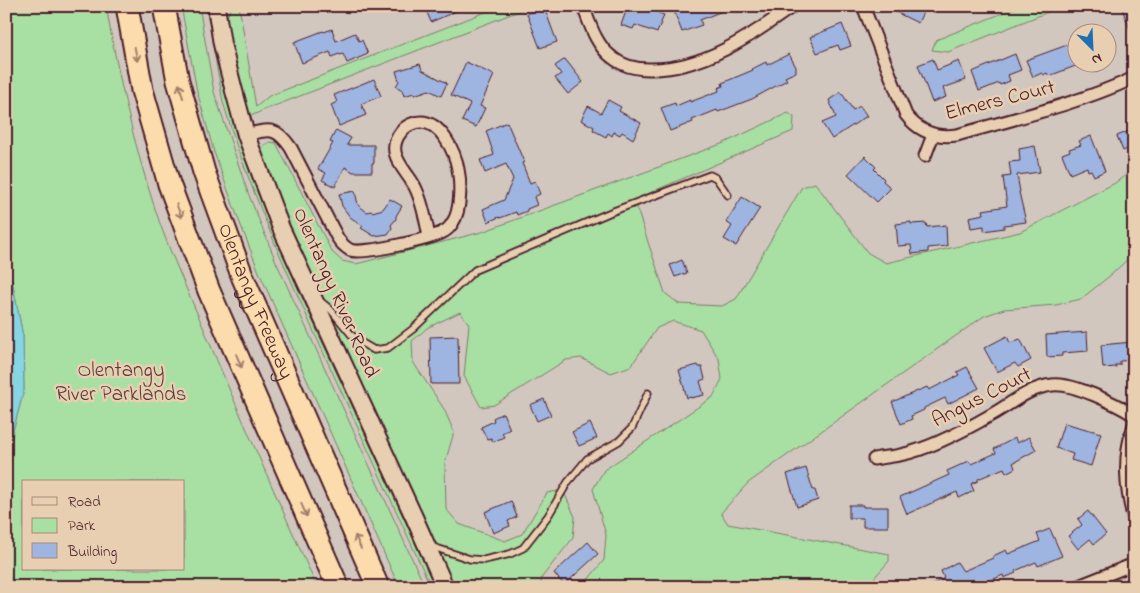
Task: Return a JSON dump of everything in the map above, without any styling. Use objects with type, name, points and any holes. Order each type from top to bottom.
[{"type":"highway","name":"Olentangy Freeway","points":[[127,6],[142,90],[169,184],[209,292],[338,587]]},
{"type":"highway","name":"Olentangy Freeway","points":[[164,6],[178,81],[204,172],[243,278],[378,587]]},
{"type":"main road","name":"Olentangy River Road","points":[[216,6],[222,44],[246,135],[281,228],[445,587]]},
{"type":"street","points":[[583,6],[601,47],[612,58],[624,65],[640,69],[676,67],[700,60],[746,38],[793,6]]},
{"type":"street","name":"Elmers Court","points":[[863,6],[906,115],[913,123],[933,135],[957,135],[1092,96],[1134,78]]},
{"type":"street","points":[[246,135],[266,130],[274,131],[281,135],[291,148],[332,229],[350,250],[360,252],[379,249],[429,237],[442,233],[454,221],[457,213],[460,182],[458,168],[450,146],[443,135],[431,124],[420,122],[409,126],[400,133],[396,143],[395,154],[416,188],[424,212],[429,237]]},
{"type":"street","points":[[925,156],[933,135]]},
{"type":"street","name":"Angus Court","points":[[874,459],[901,455],[926,447],[976,424],[1020,396],[1038,388],[1054,384],[1089,393],[1134,415]]},
{"type":"street","points":[[1134,425],[1129,437],[1126,469],[1128,501],[1134,519]]},
{"type":"street","points":[[1076,587],[1134,564]]},
{"type":"lane","points":[[310,291],[356,339],[374,350],[388,348],[413,329],[474,270],[611,212],[710,175],[716,178],[728,194]]},
{"type":"lane","points":[[427,545],[470,559],[484,560],[510,554],[523,548],[548,516],[568,482],[587,459],[619,441],[632,428],[648,393]]},
{"type":"green space","name":"Olentangy River Parklands","points":[[6,6],[106,6],[127,110],[161,227],[259,457],[317,587],[13,587],[6,565],[6,457],[24,390],[23,336],[12,281],[6,264]]},
{"type":"green space","points":[[181,6],[199,6],[214,92],[248,193],[277,264],[425,587],[399,587],[259,272],[214,152],[197,91]]},
{"type":"green space","points":[[206,6],[209,6],[235,126],[257,192],[298,288],[435,587],[431,587],[313,330],[254,192],[223,102]]},
{"type":"green space","points":[[232,6],[239,6],[256,107],[269,96],[501,6],[532,6],[250,116],[245,106],[235,69],[226,19]]},
{"type":"green space","points":[[1020,6],[1063,6],[948,52],[932,50],[936,40]]},
{"type":"green space","points":[[788,113],[794,117],[793,131],[640,197],[637,209],[665,293],[679,304],[722,306],[736,299],[802,187],[815,183],[868,253],[886,263],[1020,232],[1115,183],[1134,169],[1134,253],[1081,299],[1056,305],[1004,309],[984,316],[748,483],[721,513],[728,524],[889,554],[889,561],[866,587],[781,587],[755,581],[697,579],[650,587],[582,587],[604,560],[606,535],[593,489],[604,470],[713,397],[722,379],[719,359],[701,330],[673,321],[657,328],[631,366],[611,373],[581,358],[566,360],[494,405],[481,407],[464,376],[469,324],[460,312],[427,328],[412,341],[413,362],[444,409],[454,432],[445,463],[446,509],[459,524],[505,541],[522,534],[547,493],[563,490],[575,517],[573,538],[542,577],[540,587],[452,587],[356,383],[267,174],[261,153],[264,145],[270,142],[276,143],[332,252],[342,261],[356,264],[482,232],[724,143]]},
{"type":"water","points":[[6,264],[12,281],[23,336],[24,390],[6,457]]},
{"type":"building","points":[[434,6],[468,6],[431,22],[426,10]]},
{"type":"building","points":[[628,6],[641,6],[664,15],[657,33],[635,25],[633,29],[621,25]]},
{"type":"building","points":[[672,6],[732,7],[700,20],[702,25],[682,32]]},
{"type":"building","points":[[883,6],[926,6],[918,23]]},
{"type":"building","points":[[1121,6],[1134,6],[1134,37],[1133,37]]},
{"type":"building","points":[[544,7],[557,42],[540,48],[527,14]]},
{"type":"building","points":[[842,24],[851,46],[840,50],[838,45],[817,53],[810,37]]},
{"type":"building","points":[[332,29],[336,41],[355,33],[359,41],[362,40],[368,54],[347,63],[343,54],[332,57],[330,52],[302,63],[294,42]]},
{"type":"building","points":[[1068,45],[1068,69],[1049,76],[1047,73],[1043,75],[1042,73],[1033,77],[1026,60]]},
{"type":"building","points":[[789,54],[796,67],[796,72],[785,77],[787,80],[752,99],[718,112],[717,110],[670,131],[661,108],[675,103],[676,106],[690,100],[690,102],[719,91],[718,88],[723,86],[722,83],[753,70],[766,62],[767,65]]},
{"type":"building","points":[[1015,54],[1021,70],[1008,75],[1010,81],[979,91],[972,72]]},
{"type":"building","points":[[565,59],[583,82],[568,94],[555,78],[561,74],[555,66]]},
{"type":"building","points":[[933,59],[937,70],[959,61],[966,80],[943,88],[946,97],[932,102],[918,65]]},
{"type":"building","points":[[466,62],[494,75],[480,106],[485,108],[476,127],[462,121],[470,104],[451,95]]},
{"type":"building","points":[[420,64],[422,70],[447,83],[441,96],[429,90],[404,96],[402,90],[396,86],[399,81],[396,71]]},
{"type":"building","points":[[374,79],[381,96],[361,104],[366,115],[339,126],[331,105],[337,102],[334,95]]},
{"type":"building","points":[[841,92],[853,110],[860,106],[867,116],[832,139],[822,123],[836,117],[829,100]]},
{"type":"building","points":[[608,100],[621,107],[619,111],[641,123],[633,139],[622,132],[620,135],[614,132],[612,136],[608,133],[606,137],[593,130],[594,127],[581,120],[588,106],[601,113]]},
{"type":"building","points":[[507,122],[524,162],[522,163],[530,183],[535,181],[540,194],[534,197],[537,205],[527,209],[527,211],[517,215],[516,212],[488,222],[483,209],[504,200],[513,179],[506,164],[485,173],[480,160],[494,155],[486,131]]},
{"type":"building","points":[[1134,129],[1134,146],[1123,151],[1117,136]]},
{"type":"building","points":[[336,130],[351,138],[347,145],[374,145],[374,163],[372,163],[372,172],[353,172],[345,167],[335,187],[322,180],[326,173],[318,169],[333,143],[330,142]]},
{"type":"building","points":[[1091,136],[1105,171],[1094,176],[1091,170],[1088,171],[1087,167],[1070,174],[1062,154],[1070,151],[1069,149],[1081,145],[1079,141]]},
{"type":"building","points":[[1035,146],[1040,172],[1017,175],[1026,222],[1004,225],[1004,228],[984,231],[984,226],[971,228],[969,217],[984,214],[983,210],[1007,206],[1003,177],[1011,176],[1009,162],[1020,161],[1019,149]]},
{"type":"building","points":[[865,156],[876,167],[874,169],[884,179],[883,181],[891,188],[877,202],[848,174]]},
{"type":"building","points":[[355,191],[358,205],[367,212],[383,209],[390,199],[402,206],[388,234],[374,236],[361,228],[363,226],[350,217],[342,206],[339,194]]},
{"type":"building","points":[[742,197],[760,208],[736,246],[724,239],[732,226],[726,222]]},
{"type":"building","points":[[911,222],[911,224],[926,223],[927,227],[946,225],[947,246],[928,248],[928,252],[912,254],[911,245],[898,246],[896,224]]},
{"type":"building","points":[[682,260],[687,273],[675,277],[670,265]]},
{"type":"building","points":[[1087,332],[1088,351],[1062,353],[1062,356],[1047,357],[1046,335]]},
{"type":"building","points":[[458,336],[459,384],[431,384],[430,337]]},
{"type":"building","points":[[1007,336],[1010,343],[1020,339],[1031,360],[1018,367],[1015,363],[997,372],[984,348]]},
{"type":"building","points":[[1132,342],[1133,360],[1120,361],[1120,365],[1115,365],[1116,367],[1103,368],[1101,345]]},
{"type":"building","points":[[698,365],[702,367],[705,379],[700,381],[704,395],[687,398],[679,370]]},
{"type":"building","points":[[967,367],[979,388],[948,404],[945,398],[924,408],[924,410],[911,416],[912,419],[901,424],[892,402],[927,387],[929,390],[959,375],[957,372]]},
{"type":"building","points":[[544,399],[551,415],[537,421],[530,405]]},
{"type":"building","points":[[503,413],[510,429],[502,433],[504,437],[493,442],[491,438],[487,439],[481,427],[494,421],[493,418]]},
{"type":"building","points":[[590,423],[597,438],[579,446],[572,432]]},
{"type":"building","points":[[1064,423],[1101,433],[1091,466],[1071,460],[1073,454],[1056,448]]},
{"type":"building","points":[[1029,437],[1036,450],[1013,463],[1015,468],[1006,473],[1004,468],[978,479],[978,481],[971,484],[974,491],[959,498],[957,492],[907,514],[900,497],[949,475],[947,471],[969,461],[971,464],[996,453],[994,449],[1015,438],[1017,443]]},
{"type":"building","points":[[806,468],[818,500],[797,507],[787,474]]},
{"type":"building","points":[[511,501],[517,517],[508,521],[510,526],[493,533],[485,512]]},
{"type":"building","points":[[849,505],[888,507],[888,527],[863,527],[863,518],[849,518]]},
{"type":"building","points":[[1088,511],[1106,534],[1094,544],[1090,539],[1078,549],[1068,536],[1082,525],[1078,519]]},
{"type":"building","points":[[1050,529],[1062,556],[1038,566],[1036,562],[1004,578],[1003,575],[976,587],[929,587],[944,578],[941,571],[957,562],[963,571],[1006,550],[1008,554],[1040,541],[1037,534]]},
{"type":"building","points":[[588,542],[598,554],[564,585],[554,573]]}]
